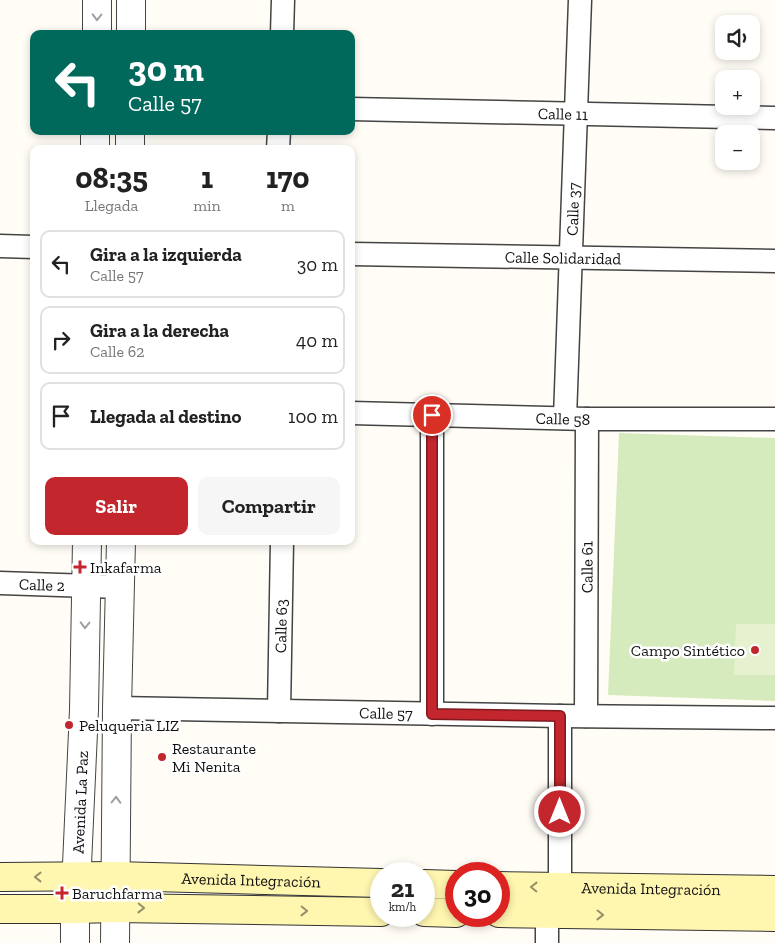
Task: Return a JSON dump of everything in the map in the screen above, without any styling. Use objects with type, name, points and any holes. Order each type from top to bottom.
[{"type":"main road","name":"Avenida Integración","points":[[0,877],[115,876],[370,883]]},
{"type":"main road","name":"Avenida Integración","points":[[510,886],[775,890]]},
{"type":"main road","points":[[0,909],[115,908],[370,912]]},
{"type":"main road","points":[[510,913],[775,917]]},
{"type":"street","points":[[97,0],[97,30]]},
{"type":"street","points":[[131,0],[131,30]]},
{"type":"street","points":[[282,0],[282,30]]},
{"type":"street","name":"Calle 37","points":[[565,418],[580,0]]},
{"type":"street","name":"Calle 11","points":[[355,109],[775,118]]},
{"type":"street","points":[[0,246],[30,247]]},
{"type":"street","name":"Calle Solidaridad","points":[[355,254],[775,261]]},
{"type":"street","name":"Calle 58","points":[[355,413],[587,419],[775,419]]},
{"type":"street","points":[[432,415],[432,714]]},
{"type":"street","name":"Calle 61","points":[[586,716],[587,419]]},
{"type":"street","name":"Avenida La Paz","points":[[75,943],[84,710],[87,545]]},
{"type":"street","name":"Avenida La Paz","points":[[115,943],[121,545]]},
{"type":"street","name":"Calle 63","points":[[279,711],[282,545]]},
{"type":"street","name":"Calle 2","points":[[0,583],[120,587]]},
{"type":"street","name":"Calle 57","points":[[117,708],[775,718]]},
{"type":"street","points":[[560,716],[560,888]]},
{"type":"street","points":[[546,943],[547,914]]},
{"type":"green space","points":[[619,433],[775,438],[775,701],[608,695]]},
{"type":"green space","name":"Campo Sintético","points":[[736,624],[775,624],[775,675],[734,675]]},
{"type":"place","name":"Inkafarma","points":[[80,567]]},
{"type":"place","name":"Campo Sintético","points":[[755,650]]},
{"type":"place","name":"Peluqueria LIZ","points":[[69,725]]},
{"type":"place","name":"Restaurante Mi Nenita","points":[[162,757]]},
{"type":"place","name":"Baruchfarma","points":[[62,893]]},
{"type":"route","points":[[432,415],[432,714],[560,716],[560,812]]}]
